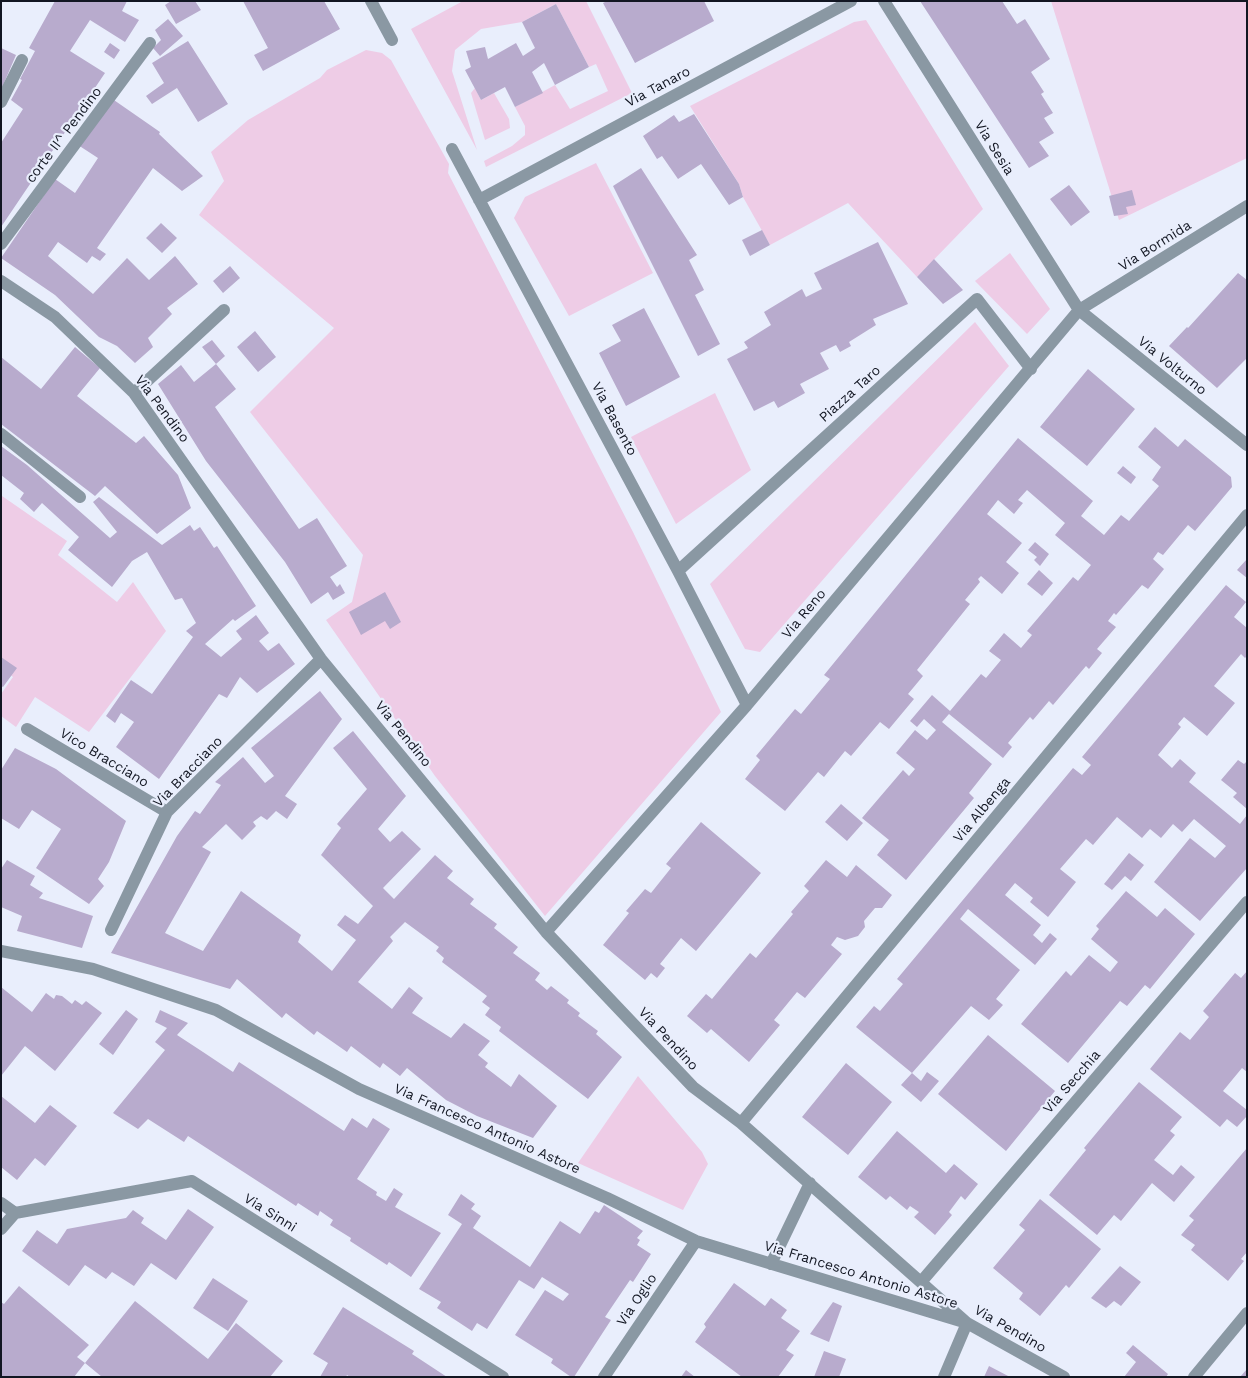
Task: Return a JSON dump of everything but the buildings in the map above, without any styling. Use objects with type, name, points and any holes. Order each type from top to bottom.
[{"type":"street","points":[[371,1],[392,40]]},
{"type":"street","name":"Via Tanaro","points":[[480,200],[850,1]]},
{"type":"street","name":"Via Sesia","points":[[884,1],[1079,310]]},
{"type":"street","name":"corte II^ Pendino","points":[[1,244],[150,43]]},
{"type":"street","points":[[1,102],[22,60]]},
{"type":"street","name":"Via Basento","points":[[452,149],[678,571],[747,705]]},
{"type":"street","name":"Via Bormida","points":[[1079,310],[1247,206]]},
{"type":"street","name":"Via Pendino","points":[[1,281],[55,316],[134,393],[322,659],[546,932],[693,1087],[741,1123],[967,1322],[1064,1377]]},
{"type":"street","name":"Piazza Taro","points":[[678,571],[977,299],[1031,369]]},
{"type":"street","points":[[134,393],[224,310]]},
{"type":"street","name":"Via Reno","points":[[546,932],[747,705],[1079,310]]},
{"type":"street","name":"Via Volturno","points":[[1079,310],[1247,445]]},
{"type":"street","points":[[1,434],[80,497]]},
{"type":"street","name":"Via Albenga","points":[[741,1123],[1247,515]]},
{"type":"street","name":"Via Bracciano","points":[[111,930],[167,812],[322,659]]},
{"type":"street","name":"Vico Bracciano","points":[[26,729],[167,812]]},
{"type":"street","name":"Via Secchia","points":[[921,1282],[1247,902]]},
{"type":"street","name":"Via Francesco Antonio Astore","points":[[1,951],[93,969],[216,1010],[359,1089],[607,1198],[696,1241],[967,1322]]},
{"type":"street","name":"Via Sinni","points":[[14,1212],[192,1181],[503,1377]]},
{"type":"street","points":[[771,1264],[810,1183]]},
{"type":"street","points":[[1,1203],[14,1212],[1,1229]]},
{"type":"street","name":"Via Oglio","points":[[604,1377],[696,1241]]},
{"type":"street","points":[[1194,1377],[1247,1313]]},
{"type":"street","points":[[944,1377],[967,1322]]},
{"type":"shaded area","points":[[463,1],[586,1],[632,93],[486,167],[484,161],[512,146],[525,135],[525,126],[515,107],[555,85],[570,109],[608,91],[596,64],[589,67],[556,4],[522,22],[481,29],[455,50],[452,71],[477,150],[411,29]]},
{"type":"shaded area","points":[[1051,1],[1247,1],[1247,158],[1119,220]]},
{"type":"shaded area","points":[[866,20],[983,209],[917,277],[848,203],[770,245],[743,197],[739,184],[690,106],[854,22]]},
{"type":"shaded area","points":[[366,50],[382,53],[391,60],[449,164],[448,173],[633,532],[721,712],[545,916],[435,776],[326,620],[352,602],[363,555],[250,412],[334,328],[199,215],[224,181],[211,152],[248,120],[320,78],[327,70]]},
{"type":"shaded area","points":[[475,88],[481,100],[494,93],[509,119],[510,128],[485,140],[471,93]]},
{"type":"shaded area","points":[[596,163],[653,273],[569,316],[514,218],[525,197]]},
{"type":"shaded area","points":[[1010,253],[1050,309],[1027,334],[975,281]]},
{"type":"shaded area","points":[[975,322],[1009,366],[760,652],[745,649],[710,584]]},
{"type":"shaded area","points":[[715,393],[751,470],[676,524],[631,437]]},
{"type":"shaded area","points":[[2,496],[67,541],[58,555],[117,602],[133,582],[166,631],[89,732],[35,697],[16,727],[1,716],[1,694],[13,677],[1,667]]},
{"type":"shaded area","points":[[638,1076],[702,1152],[708,1164],[683,1210],[578,1163]]}]
